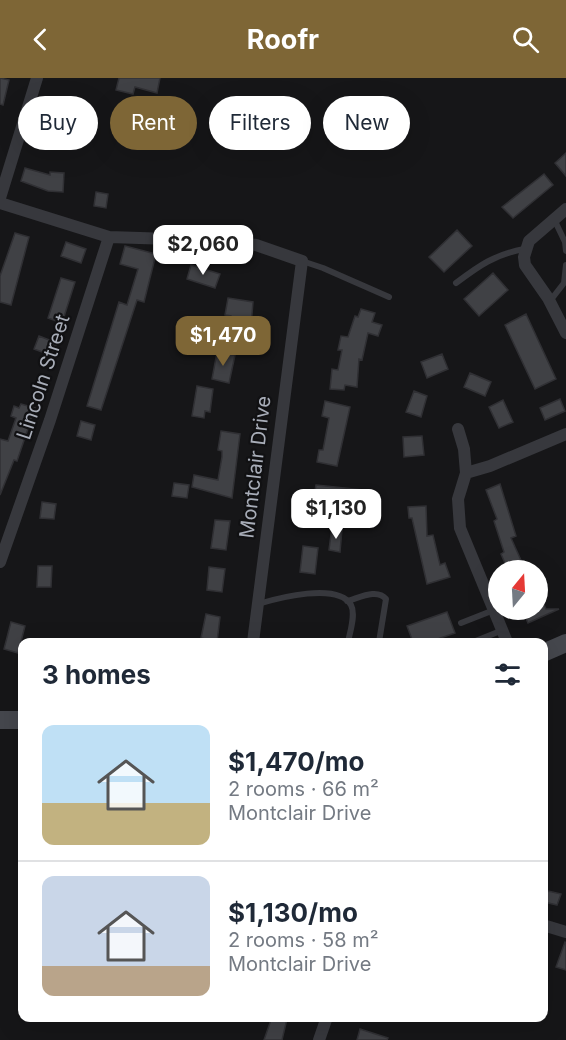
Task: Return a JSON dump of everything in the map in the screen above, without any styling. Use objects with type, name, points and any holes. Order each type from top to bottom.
[{"type":"street","points":[[0,198],[37,78]]},
{"type":"street","points":[[0,204],[109,237],[232,241],[264,248],[302,261]]},
{"type":"street","points":[[566,209],[526,245],[525,265],[550,301],[566,333]]},
{"type":"street","name":"Lincoln Street","points":[[0,562],[4,533],[50,420],[109,237]]},
{"type":"street","name":"Montclair Drive","points":[[254,638],[302,261]]},
{"type":"street","points":[[458,429],[464,449],[466,473],[458,499],[460,528],[488,596]]},
{"type":"street","points":[[466,473],[490,466],[566,434]]},
{"type":"street","points":[[498,620],[505,636]]},
{"type":"street","points":[[548,651],[566,643]]},
{"type":"street","points":[[0,720],[18,720]]},
{"type":"street","points":[[548,927],[566,932]]},
{"type":"street","points":[[319,1040],[325,1022]]},
{"type":"lane","points":[[554,219],[565,242],[566,251]]},
{"type":"lane","points":[[456,283],[486,260],[526,245]]},
{"type":"lane","points":[[302,261],[389,297]]},
{"type":"lane","points":[[550,301],[564,283],[566,265]]},
{"type":"lane","points":[[258,604],[325,592],[347,601],[378,593],[386,599],[380,638]]},
{"type":"lane","points":[[347,601],[353,611],[349,638]]},
{"type":"lane","points":[[461,623],[488,612]]},
{"type":"building","points":[[0,78],[9,80],[3,105],[0,104]]},
{"type":"building","points":[[119,78],[160,78],[157,93],[135,87],[133,94],[116,90]]},
{"type":"building","points":[[566,153],[566,176],[555,163]]},
{"type":"building","points":[[25,168],[50,175],[50,172],[64,173],[63,192],[48,191],[21,181]]},
{"type":"building","points":[[544,174],[553,185],[513,218],[502,207]]},
{"type":"building","points":[[96,192],[108,194],[106,208],[94,206]]},
{"type":"building","points":[[457,230],[472,246],[444,272],[429,257]]},
{"type":"building","points":[[15,233],[29,237],[11,305],[0,302],[0,276]]},
{"type":"building","points":[[66,242],[86,249],[81,263],[61,256]]},
{"type":"building","points":[[125,246],[156,254],[144,302],[137,300],[101,410],[87,406],[119,302],[127,305],[138,269],[120,264]]},
{"type":"building","points":[[191,265],[220,274],[215,288],[187,279]]},
{"type":"building","points":[[493,273],[508,290],[479,316],[464,299]]},
{"type":"building","points":[[61,278],[75,282],[62,323],[48,318]]},
{"type":"building","points":[[228,298],[253,302],[250,339],[231,336],[231,316],[225,315]]},
{"type":"building","points":[[361,309],[375,313],[372,322],[382,325],[378,336],[368,333],[362,360],[359,359],[357,387],[345,385],[344,390],[330,389],[332,369],[338,370],[342,350],[338,350],[341,336],[348,337],[355,316],[358,317]]},
{"type":"building","points":[[526,314],[556,379],[535,389],[505,325]]},
{"type":"building","points":[[39,336],[57,343],[53,356],[34,349]]},
{"type":"building","points":[[217,352],[235,355],[229,383],[212,379]]},
{"type":"building","points":[[442,354],[448,369],[427,378],[421,362]]},
{"type":"building","points":[[470,373],[491,382],[485,396],[464,387]]},
{"type":"building","points":[[197,386],[213,389],[210,412],[205,411],[204,418],[192,416]]},
{"type":"building","points":[[414,391],[427,396],[421,417],[406,412]]},
{"type":"building","points":[[560,399],[565,411],[545,420],[540,408]]},
{"type":"building","points":[[503,400],[513,422],[499,428],[489,407]]},
{"type":"building","points":[[325,401],[350,407],[337,466],[317,462],[319,450],[323,450],[329,418],[322,416]]},
{"type":"building","points":[[21,404],[35,408],[17,461],[14,460],[0,495],[0,439],[8,441],[16,418],[11,416],[14,406],[19,408]]},
{"type":"building","points":[[81,421],[95,425],[91,440],[77,436]]},
{"type":"building","points":[[221,431],[240,434],[232,498],[192,487],[194,475],[218,480],[222,457],[222,451],[218,450]]},
{"type":"building","points":[[422,436],[424,455],[404,457],[403,437]]},
{"type":"building","points":[[174,483],[189,485],[187,498],[172,496]]},
{"type":"building","points":[[500,484],[516,536],[511,538],[521,560],[504,560],[501,554],[504,552],[494,521],[497,519],[486,490]]},
{"type":"building","points":[[316,485],[363,490],[362,503],[329,499],[327,512],[311,511]]},
{"type":"building","points":[[42,502],[56,504],[54,519],[40,518]]},
{"type":"building","points":[[426,506],[427,536],[433,535],[440,565],[445,563],[450,577],[427,584],[408,507]]},
{"type":"building","points":[[215,520],[230,521],[226,550],[211,548]]},
{"type":"building","points":[[332,527],[342,529],[340,552],[329,550]]},
{"type":"building","points":[[303,546],[318,548],[315,574],[300,572]]},
{"type":"building","points":[[38,566],[52,566],[51,587],[37,587]]},
{"type":"building","points":[[209,567],[225,569],[222,592],[207,590]]},
{"type":"building","points":[[548,609],[559,609],[548,614]]},
{"type":"building","points":[[447,612],[455,633],[441,638],[412,638],[407,626]]},
{"type":"building","points":[[206,614],[220,617],[217,638],[201,638]]},
{"type":"building","points":[[11,622],[25,626],[22,638],[18,638],[18,653],[4,649]]},
{"type":"building","points":[[548,891],[561,894],[557,905],[548,903]]},
{"type":"building","points":[[566,943],[566,970],[556,967]]},
{"type":"building","points":[[270,1022],[286,1022],[282,1040],[264,1040]]},
{"type":"building","points":[[360,1029],[388,1038],[387,1040],[357,1040]]}]
